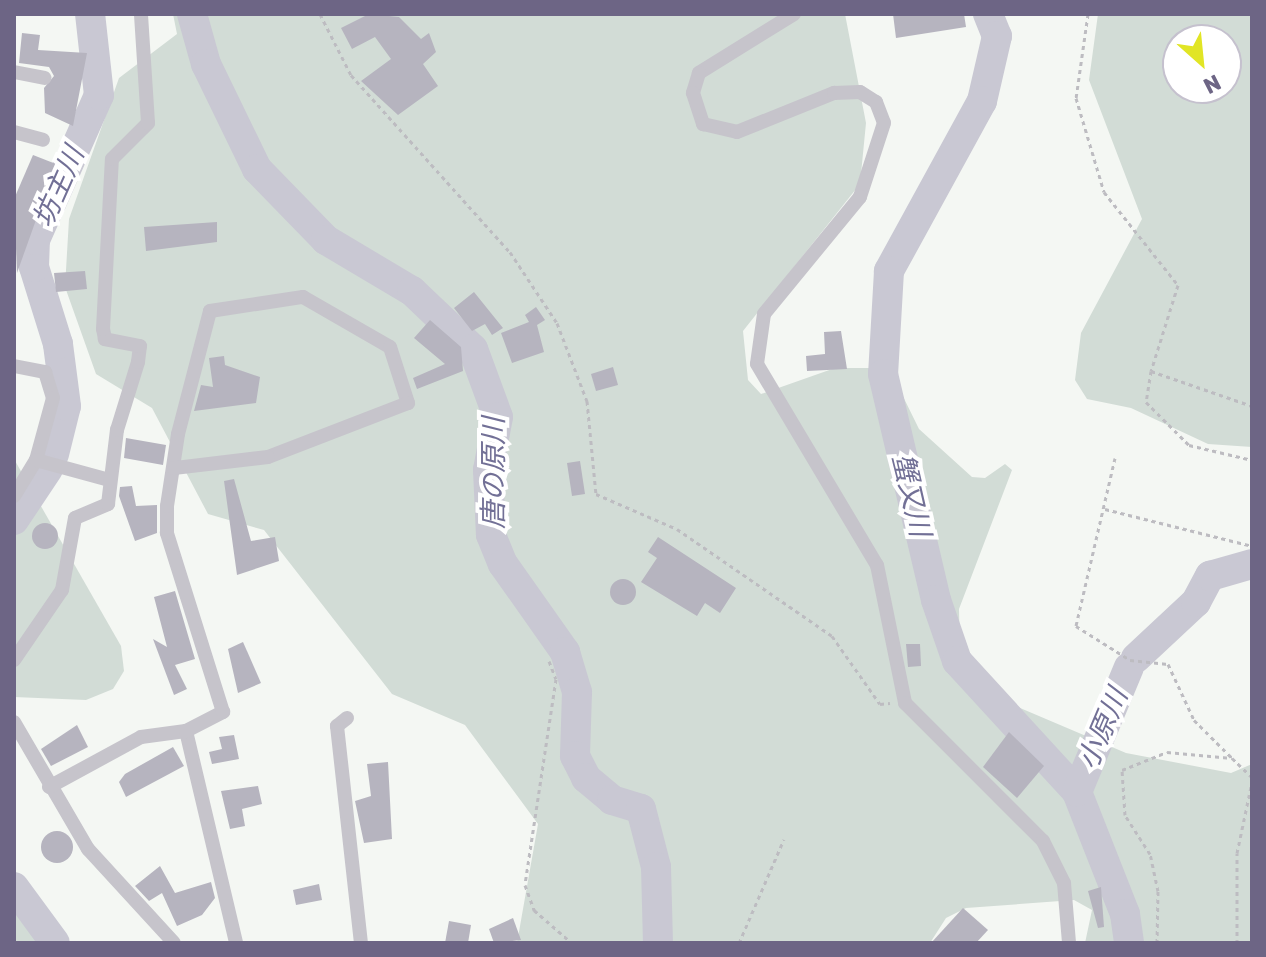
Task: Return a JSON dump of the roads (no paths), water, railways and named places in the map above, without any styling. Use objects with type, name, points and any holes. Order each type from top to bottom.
[{"type":"street","points":[[14,660],[62,590],[75,518],[108,504],[109,480],[140,346],[105,339],[103,329],[112,159],[148,123],[141,14]]},
{"type":"street","points":[[794,14],[699,73],[695,111],[718,132],[737,132],[834,93],[860,92],[880,112],[877,151],[860,197],[782,287],[756,344],[768,389],[877,565],[905,703],[1043,841],[1064,883],[1069,943]]},
{"type":"street","points":[[14,72],[44,78]]},
{"type":"street","points":[[14,132],[43,140]]},
{"type":"street","points":[[49,787],[141,737],[186,731],[223,712],[167,533],[174,468],[210,311],[218,306],[303,297],[390,347],[408,403],[268,457],[174,468]]},
{"type":"street","points":[[14,366],[45,372],[53,398],[36,460],[14,496]]},
{"type":"street","points":[[36,460],[109,480]]},
{"type":"street","points":[[347,718],[337,726],[361,943]]},
{"type":"street","points":[[14,722],[49,787],[88,849],[174,943]]},
{"type":"street","points":[[186,731],[236,943]]},
{"type":"waterway","name":"坊主川","points":[[54,454],[66,406],[58,344],[34,267],[35,240],[99,95],[90,14]]},
{"type":"waterway","name":"唐の原川","points":[[192,14],[206,64],[257,169],[326,240],[412,291],[473,349],[498,417],[488,470],[491,535],[503,564],[565,652],[577,692],[575,756],[586,778],[612,800],[641,809],[656,867],[658,943]]},
{"type":"waterway","name":"蟹又川","points":[[988,14],[997,36],[982,101],[889,271],[883,374],[936,600],[957,661],[1077,792],[1125,914],[1129,943]]},
{"type":"waterway","name":"坊主川","points":[[14,520],[48,469]]},
{"type":"waterway","name":"小原川","points":[[1136,658],[1196,602],[1210,576],[1252,564]]},
{"type":"waterway","name":"小原川","points":[[1077,792],[1129,667]]},
{"type":"waterway","name":"坊主川","points":[[14,887],[55,943]]}]
